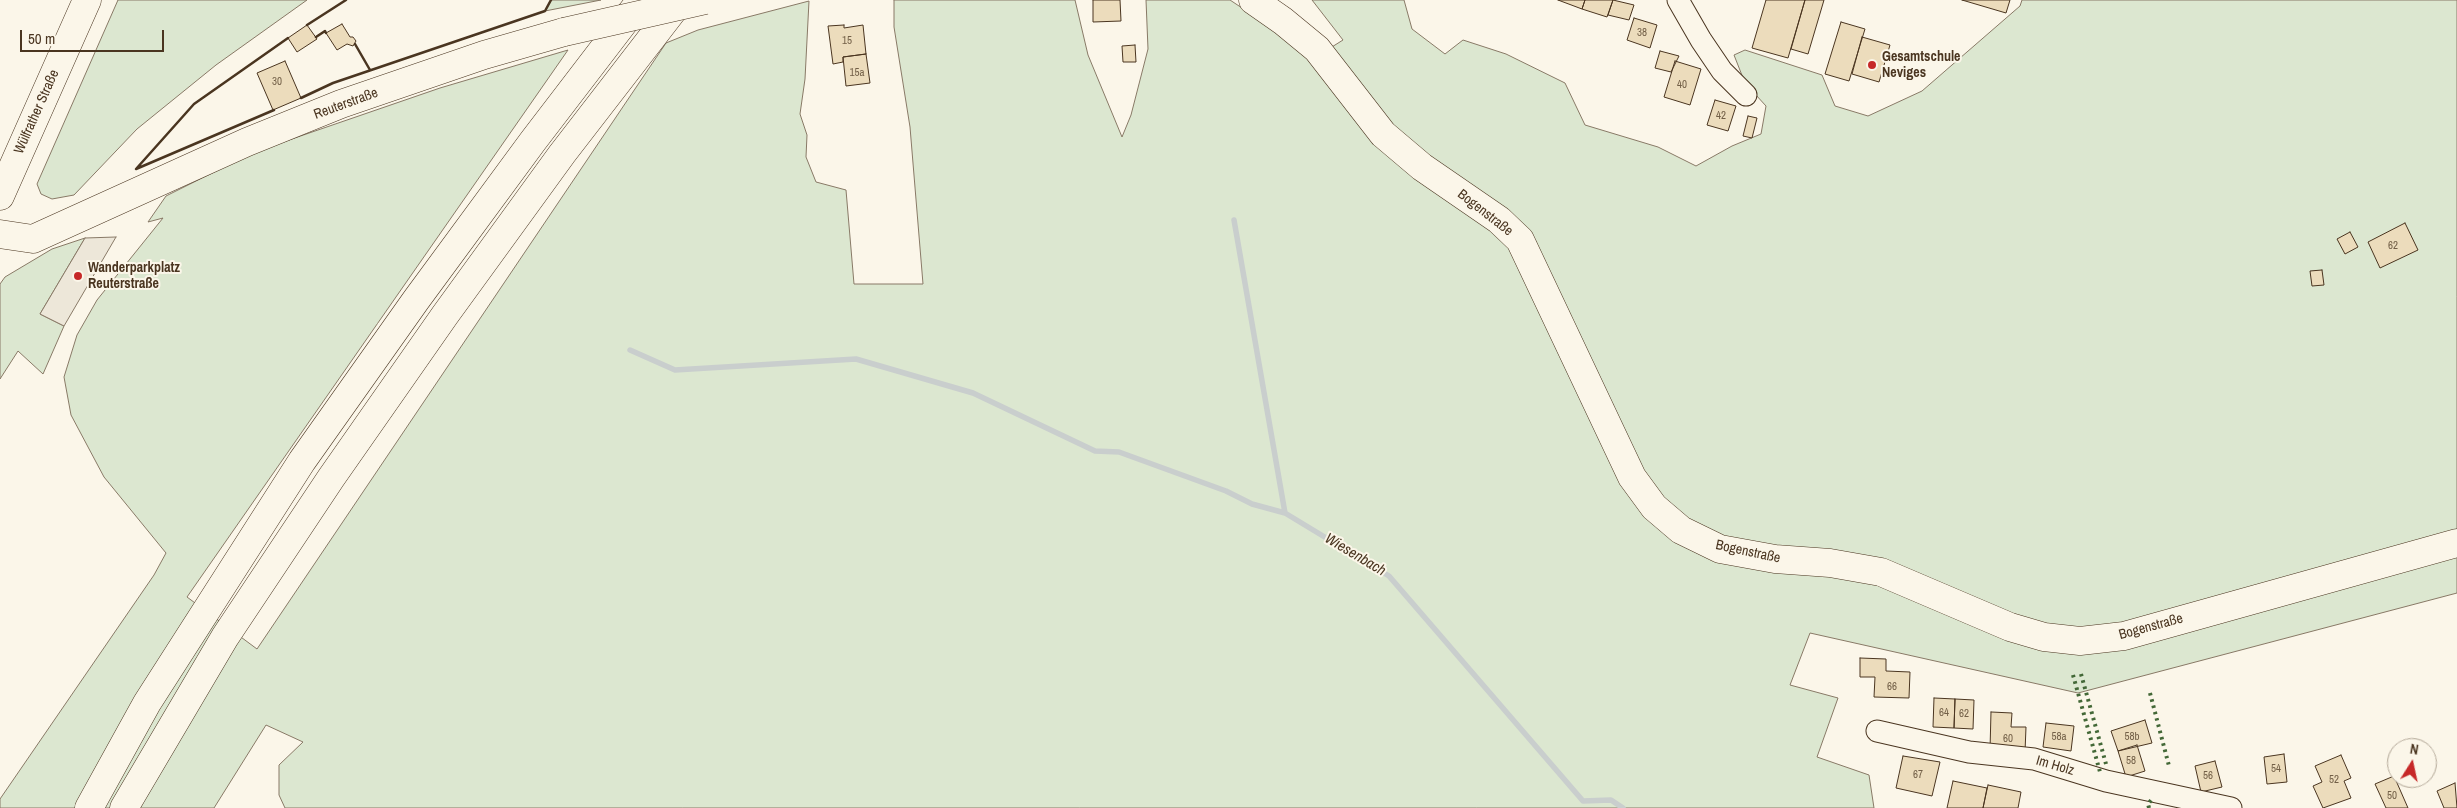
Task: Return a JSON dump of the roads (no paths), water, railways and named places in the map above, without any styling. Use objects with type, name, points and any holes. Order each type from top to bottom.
[{"type":"main road","name":"Wülfrather Straße","points":[[0,196],[86,0]]},
{"type":"main road","points":[[88,808],[147,703],[302,461],[416,300],[641,0]]},
{"type":"main road","points":[[124,808],[225,637],[331,478],[445,315],[562,154],[681,0]]},
{"type":"main road","name":"Reuterstraße","points":[[0,234],[33,239],[247,142],[341,104],[484,55],[564,32],[705,0]]},
{"type":"main road","name":"Bogenstraße","points":[[1253,0],[1283,20],[1316,49],[1346,84],[1383,134],[1422,166],[1499,220],[1520,240],[1632,477],[1654,507],[1681,530],[1720,549],[1775,559],[1830,563],[1881,572],[2010,627],[2044,638],[2080,641],[2124,636],[2457,543]]},
{"type":"street","points":[[1678,0],[1701,40],[1722,71],[1746,95]]},
{"type":"street","name":"Im Holz","points":[[1877,731],[1969,752],[2034,759],[2106,781],[2231,808]]},
{"type":"waterway","name":"Wiesenbach","points":[[1234,220],[1285,513],[1389,576],[1583,801],[1611,800],[1623,808]]},
{"type":"waterway","points":[[630,350],[675,370],[856,359],[973,393],[1095,451],[1119,452],[1226,491],[1252,504],[1285,513]]},
{"type":"place","name":"Gesamtschule Neviges","points":[[1872,65]]},
{"type":"place","name":"Wanderparkplatz Reuterstraße","points":[[78,276]]}]
